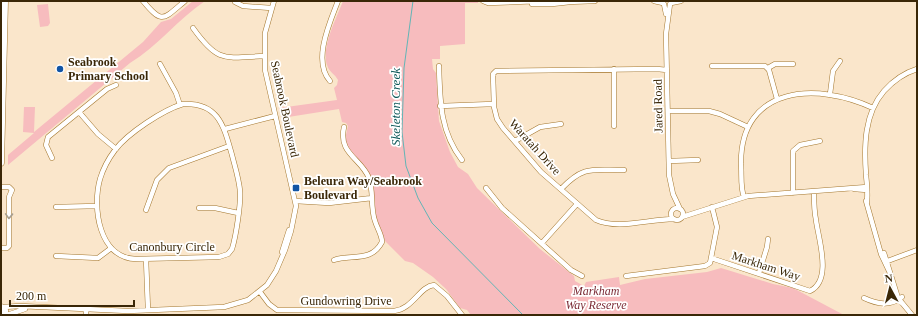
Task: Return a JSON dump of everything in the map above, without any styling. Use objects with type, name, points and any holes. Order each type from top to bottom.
[{"type":"main road","points":[[1,163],[3,11],[5,1]]},
{"type":"main road","points":[[1,300],[2,307],[6,315]]},
{"type":"street","points":[[143,1],[154,14],[162,17],[167,16],[185,1]]},
{"type":"street","name":"Seabrook Boulevard","points":[[2,307],[148,310],[224,307],[245,302],[260,292],[270,280],[278,266],[288,242],[293,222],[295,201],[266,77],[264,56],[265,32],[274,1]]},
{"type":"street","points":[[330,81],[325,72],[323,46],[338,1]]},
{"type":"street","points":[[484,1],[539,1]]},
{"type":"street","points":[[521,2],[539,4],[547,2],[552,4],[595,1]]},
{"type":"street","points":[[654,1],[663,3],[681,1]]},
{"type":"street","points":[[236,2],[243,6],[271,8]]},
{"type":"street","name":"Jared Road","points":[[663,3],[667,18],[670,182],[673,194],[681,210]]},
{"type":"street","name":"Jared Road","points":[[667,18],[671,3]]},
{"type":"street","points":[[193,28],[209,49],[222,56],[231,58],[264,56]]},
{"type":"street","points":[[830,94],[833,71],[840,61]]},
{"type":"street","points":[[160,64],[176,93],[180,105]]},
{"type":"street","points":[[768,68],[775,64],[793,64]]},
{"type":"street","points":[[712,66],[761,65],[768,68]]},
{"type":"street","points":[[439,66],[440,106],[447,135],[453,149],[462,160]]},
{"type":"street","name":"Waratah Drive","points":[[667,68],[496,71],[492,76],[493,104],[497,119],[541,172],[596,220],[605,224],[617,224],[659,218],[674,219]]},
{"type":"street","points":[[768,68],[777,99]]},
{"type":"street","points":[[614,69],[614,126]]},
{"type":"street","points":[[912,315],[899,298],[895,289],[870,218],[866,188],[866,131],[873,108],[883,92],[894,81],[917,69]]},
{"type":"street","points":[[52,158],[46,145],[47,139],[107,89],[116,85]]},
{"type":"street","points":[[744,197],[741,153],[748,127],[761,110],[777,99],[802,93],[830,94],[848,98],[873,108]]},
{"type":"street","name":"Canonbury Circle","points":[[193,104],[207,108],[218,118],[224,129],[240,191],[234,243],[230,251],[226,255],[219,257],[146,259],[123,258],[110,250],[101,226],[97,206],[100,180],[116,149],[136,131],[167,111],[180,105],[193,104]]},
{"type":"street","points":[[440,106],[493,104]]},
{"type":"street","points":[[668,111],[709,111],[720,114],[748,127]]},
{"type":"street","points":[[79,112],[98,134],[116,149]]},
{"type":"street","points":[[224,129],[275,116]]},
{"type":"street","points":[[515,141],[540,127],[561,124]]},
{"type":"street","points":[[334,260],[344,257],[363,257],[379,247],[382,242],[374,218],[372,188],[368,175],[349,154],[344,144],[342,136],[344,127]]},
{"type":"street","points":[[793,193],[793,152],[800,145],[820,141]]},
{"type":"street","points":[[146,210],[157,180],[169,168],[229,146]]},
{"type":"street","points":[[669,161],[698,160]]},
{"type":"street","points":[[561,189],[574,176],[584,171],[624,170]]},
{"type":"street","points":[[1,187],[9,187],[12,190],[9,197],[9,246],[7,248],[1,248]]},
{"type":"street","points":[[486,188],[502,208],[571,270],[582,276]]},
{"type":"street","points":[[697,211],[675,209],[672,212],[674,219],[678,220],[697,211],[744,197],[866,188]]},
{"type":"street","name":"Markham Way","points":[[711,258],[794,284],[807,291],[812,290],[822,275],[823,264],[816,219],[814,192]]},
{"type":"street","name":"Jared Road","points":[[672,212],[673,194]]},
{"type":"street","points":[[295,201],[329,203],[372,198]]},
{"type":"street","points":[[542,243],[577,204]]},
{"type":"street","points":[[56,207],[97,206]]},
{"type":"street","points":[[626,276],[705,266],[710,263],[717,227],[712,207]]},
{"type":"street","points":[[199,208],[215,208],[238,213]]},
{"type":"street","points":[[681,210],[682,217]]},
{"type":"street","name":"Waratah Drive","points":[[659,218],[672,212]]},
{"type":"street","points":[[760,273],[768,239]]},
{"type":"street","points":[[56,256],[98,258],[110,250]]},
{"type":"street","points":[[886,261],[917,250]]},
{"type":"street","points":[[146,259],[148,310]]},
{"type":"street","name":"Gundowring Drive","points":[[260,292],[269,304],[277,310],[394,311],[405,308],[432,286],[436,286],[447,296],[462,315]]},
{"type":"street","points":[[864,298],[880,304],[899,298]]},
{"type":"street","name":"Seabrook Boulevard","points":[[6,315],[32,307]]},
{"type":"street","points":[[85,308],[85,315]]},
{"type":"street","points":[[907,308],[916,315]]},
{"type":"green space","points":[[193,1],[205,1],[195,8],[150,49],[130,63],[8,165],[8,155],[34,133],[23,132],[24,107],[35,107],[34,132],[143,42],[161,22],[171,19]]},
{"type":"green space","name":"Markham Way Reserve","points":[[343,1],[478,1],[478,3],[465,3],[465,44],[440,46],[440,59],[432,59],[433,69],[436,73],[439,121],[450,152],[458,167],[468,174],[477,188],[540,249],[574,276],[575,281],[584,286],[586,282],[619,277],[620,285],[645,279],[707,272],[721,268],[773,284],[793,288],[844,315],[471,315],[467,310],[460,308],[446,289],[433,277],[413,263],[405,261],[385,241],[376,217],[373,184],[349,151],[345,139],[348,126],[346,123],[342,122],[339,109],[282,118],[279,108],[337,100],[334,88],[337,85],[338,80],[327,65],[326,50],[330,32]]},
{"type":"green space","points":[[48,4],[50,23],[48,26],[40,27],[37,5]]},
{"type":"waterway","name":"Skeleton Creek","points":[[413,1],[404,68],[402,132],[406,166],[418,198],[432,223],[523,315]]},
{"type":"place","name":"Seabrook Primary School","points":[[60,69]]},
{"type":"place","name":"Beleura Way/Seabrook Boulevard","points":[[296,188]]}]
